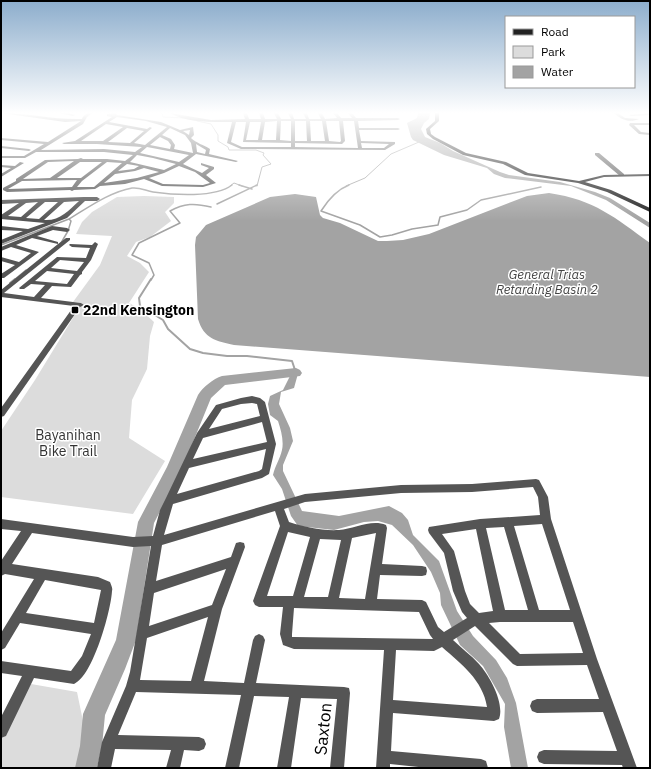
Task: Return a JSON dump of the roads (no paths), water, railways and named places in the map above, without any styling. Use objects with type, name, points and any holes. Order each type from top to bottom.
[{"type":"street","points":[[16,149],[50,152],[92,150],[136,153],[181,164],[203,175],[214,183],[203,186],[162,185],[145,178]]},
{"type":"street","points":[[1,176],[36,149]]},
{"type":"street","points":[[91,189],[114,174],[142,149]]},
{"type":"street","points":[[172,149],[194,154],[207,154],[237,160]]},
{"type":"street","points":[[194,149],[194,154]]},
{"type":"street","points":[[207,149],[208,150],[207,154]]},
{"type":"street","points":[[288,149],[385,149]]},
{"type":"street","points":[[455,149],[504,163],[528,174],[579,182],[609,191],[650,210]]},
{"type":"street","points":[[52,179],[92,150]]},
{"type":"street","points":[[99,185],[145,178],[181,164],[194,154]]},
{"type":"street","points":[[597,154],[622,175]]},
{"type":"street","points":[[1,157],[22,160]]},
{"type":"street","points":[[43,180],[71,159]]},
{"type":"street","points":[[3,190],[47,161],[80,159],[128,162],[162,172]]},
{"type":"street","points":[[74,179],[101,160]]},
{"type":"street","points":[[72,190],[73,187],[81,180],[107,160]]},
{"type":"street","points":[[194,170],[208,161]]},
{"type":"street","points":[[203,164],[212,168],[203,175]]},
{"type":"street","points":[[3,167],[16,166]]},
{"type":"street","points":[[114,174],[135,170],[144,166]]},
{"type":"street","points":[[579,182],[601,176],[650,175]]},
{"type":"street","points":[[18,180],[81,180]]},
{"type":"street","points":[[3,190],[108,189],[112,184]]},
{"type":"street","points":[[1,249],[52,222],[65,217],[84,199]]},
{"type":"street","points":[[2,202],[97,199]]},
{"type":"street","points":[[23,218],[44,200]]},
{"type":"street","points":[[41,220],[63,200]]},
{"type":"street","points":[[3,217],[25,201]]},
{"type":"street","points":[[3,217],[52,222]]},
{"type":"street","points":[[1,228],[30,233],[56,243]]},
{"type":"street","points":[[2,241],[54,228],[66,230]]},
{"type":"street","points":[[1,294],[68,238]]},
{"type":"street","points":[[1,276],[4,276],[36,252],[9,245]]},
{"type":"street","points":[[30,282],[69,286],[80,273],[88,260],[94,245],[72,245]]},
{"type":"street","points":[[22,288],[59,258],[88,260]]},
{"type":"street","points":[[1,259],[20,264]]},
{"type":"street","points":[[46,269],[80,273]]},
{"type":"street","points":[[35,300],[50,284]]},
{"type":"street","points":[[1,294],[35,300],[80,305],[1,414]]},
{"type":"street","points":[[104,768],[108,742],[132,686],[142,634],[155,542],[169,501],[200,435],[216,410],[219,407],[257,399],[261,402],[272,444],[266,470],[262,474],[169,501]]},
{"type":"street","points":[[200,435],[266,418]]},
{"type":"street","points":[[186,465],[272,444]]},
{"type":"street","points":[[1,524],[133,542],[155,542],[305,498],[401,489],[472,488],[536,483],[543,497],[546,519],[606,705],[628,763],[544,757]]},
{"type":"street","points":[[281,506],[285,526],[259,601],[422,606],[434,631],[448,637],[483,679],[492,699],[494,714],[386,706]]},
{"type":"street","points":[[546,519],[480,524],[433,530],[449,551],[462,601],[471,622],[516,660],[591,659]]},
{"type":"street","points":[[508,523],[535,615]]},
{"type":"street","points":[[480,524],[500,616]]},
{"type":"street","points":[[285,526],[316,535],[348,534],[372,528],[382,528],[370,605]]},
{"type":"street","points":[[1,667],[74,678],[94,645],[107,590],[106,586],[98,583],[2,570],[29,528]]},
{"type":"street","points":[[332,604],[348,534]]},
{"type":"street","points":[[316,535],[293,602],[286,634],[287,641],[294,643],[434,645],[471,622],[500,616],[578,616]]},
{"type":"street","points":[[196,687],[216,609],[240,547]]},
{"type":"street","points":[[149,589],[235,561]]},
{"type":"street","points":[[375,570],[422,571]]},
{"type":"street","points":[[1,644],[42,575]]},
{"type":"street","points":[[142,634],[216,609]]},
{"type":"street","points":[[17,617],[97,630]]},
{"type":"street","points":[[232,768],[259,640]]},
{"type":"street","points":[[390,645],[384,762],[481,766],[481,768]]},
{"type":"street","points":[[1,731],[31,672]]},
{"type":"street","points":[[132,686],[296,691],[284,768]]},
{"type":"street","name":"Saxton","points":[[296,691],[344,693],[337,768]]},
{"type":"street","points":[[537,706],[606,705]]},
{"type":"street","points":[[108,742],[199,744]]},
{"type":"street","points":[[173,768],[179,744]]},
{"type":"water","points":[[431,149],[450,149],[509,175],[560,182],[595,192],[610,198],[650,223],[650,228],[606,200],[571,186],[505,178],[494,174],[487,168],[444,155]]},
{"type":"water","name":"General Trias Retarding Basin 2","points":[[549,193],[565,196],[592,205],[650,243],[650,377],[234,345],[216,340],[207,335],[198,319],[196,237],[206,225],[270,197],[295,194],[316,197],[320,215],[323,218],[340,223],[378,241],[387,241],[403,240],[429,234],[527,196]]},
{"type":"water","points":[[294,368],[299,370],[294,388],[281,392],[279,404],[290,428],[293,441],[283,465],[283,471],[302,511],[339,516],[389,506],[402,513],[408,520],[413,535],[439,561],[457,611],[473,636],[496,660],[507,678],[516,703],[528,768],[511,768],[504,727],[505,704],[483,666],[460,645],[441,605],[440,593],[431,572],[413,545],[392,525],[378,521],[364,522],[334,530],[298,526],[291,516],[282,489],[273,475],[283,447],[278,421],[270,415],[268,404],[270,396],[283,390]]},
{"type":"waterway","points":[[229,149],[256,150],[264,153],[263,155],[271,164],[262,167],[257,186]]},
{"type":"waterway","points":[[346,186],[365,178],[391,154],[403,149]]},
{"type":"waterway","points":[[230,186],[234,183],[241,186]]},
{"type":"waterway","points":[[69,219],[100,200],[132,188],[150,192],[183,195],[215,192],[232,185]]},
{"type":"waterway","points":[[250,188],[257,185]]},
{"type":"waterway","points":[[349,185],[333,196],[321,211],[360,225],[380,237],[412,229],[438,225],[440,217],[467,210],[481,200],[541,187]]},
{"type":"waterway","points":[[241,186],[250,188]]},
{"type":"waterway","points":[[217,204],[250,188]]},
{"type":"waterway","points":[[151,280],[154,275],[149,263],[132,255],[139,243],[180,223],[170,211],[175,208],[190,204],[211,207]]},
{"type":"waterway","points":[[1,245],[69,219]]},
{"type":"waterway","points":[[61,243],[68,231],[71,221],[69,219]]},
{"type":"waterway","points":[[14,280],[26,270]]},
{"type":"waterway","points":[[10,283],[15,279]]},
{"type":"waterway","points":[[151,279],[139,298],[140,306],[163,320],[168,329],[190,349],[203,353],[227,356],[247,356],[292,361],[295,370]]},
{"type":"waterway","points":[[86,768],[91,746],[94,714],[118,662],[126,640],[146,522],[174,469],[205,395],[222,381],[296,373]]},
{"type":"place","name":"22nd Kensington","points":[[75,310]]},
{"type":"park label","name":"Bayanihan Bike Trail","points":[[68,444]]}]
